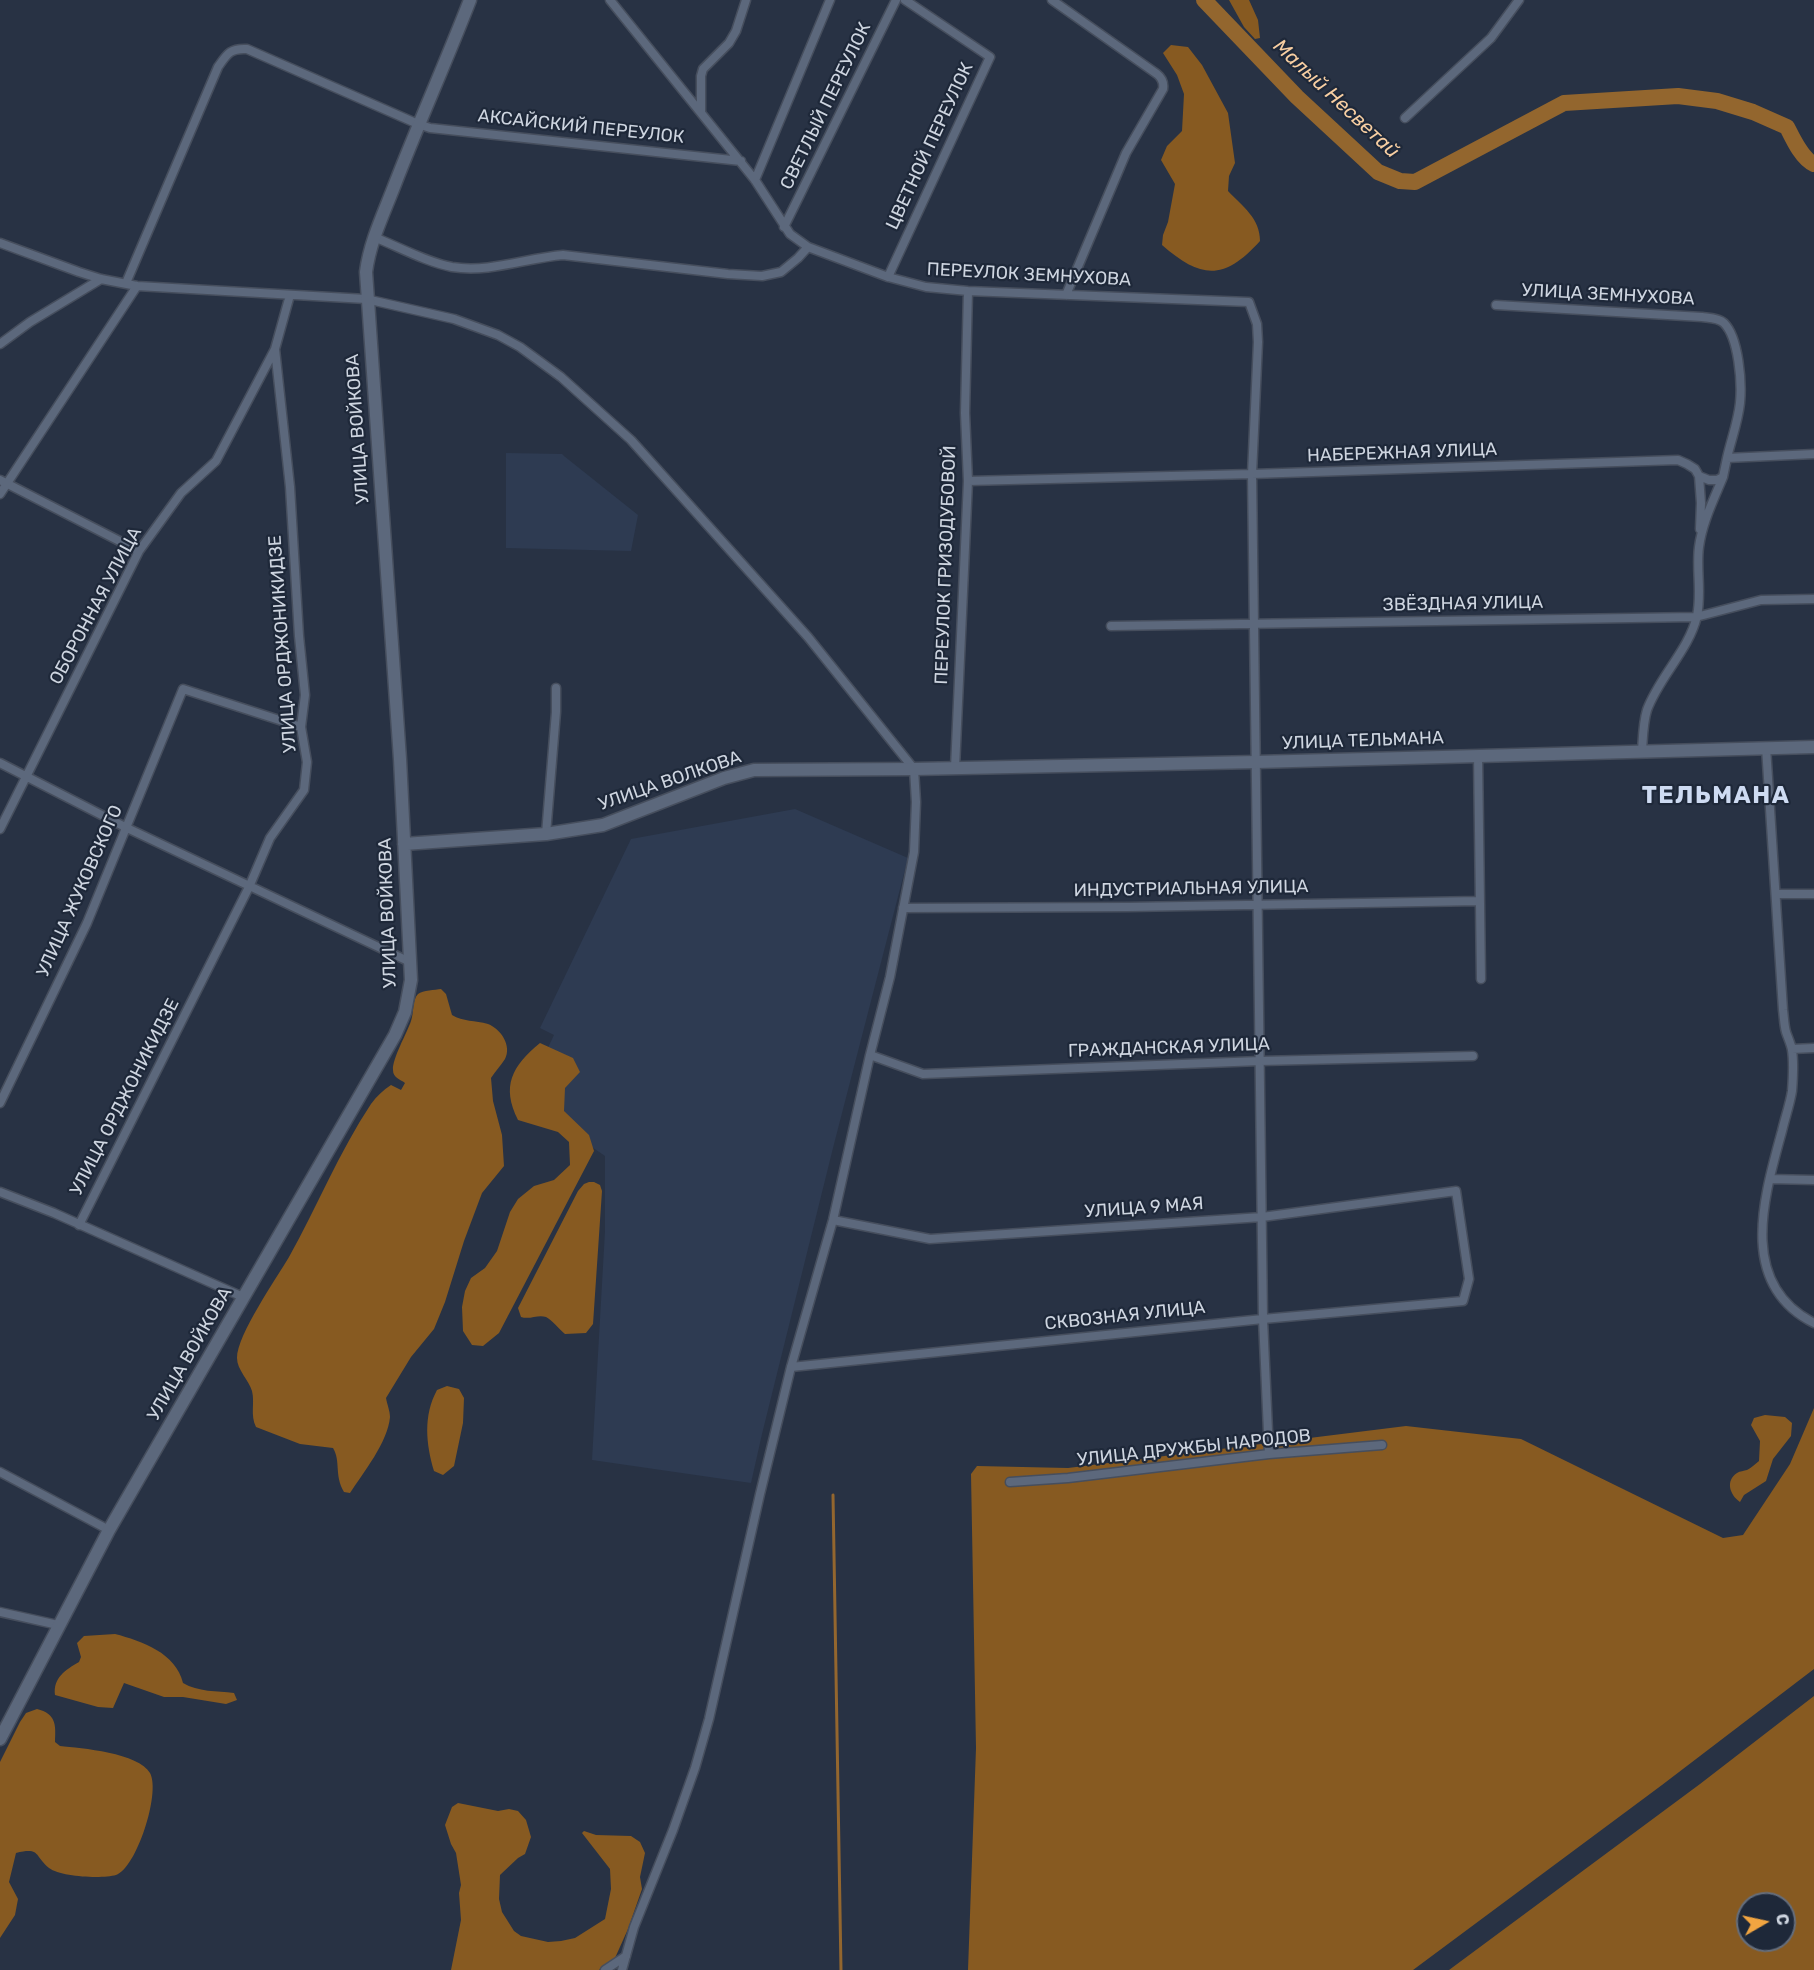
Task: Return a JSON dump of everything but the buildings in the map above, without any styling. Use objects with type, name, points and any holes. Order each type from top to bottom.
[{"type":"street","name":"УЛИЦА ВОЙКОВА","points":[[0,1739],[109,1530],[395,1035],[405,1012],[410,988],[410,962],[399,747],[366,299],[368,260],[374,237],[418,124],[470,0]]},
{"type":"street","name":"ПЕРЕУЛОК ЗЕМНУХОВА","points":[[610,0],[741,161],[784,227],[808,247],[888,277],[926,287],[968,291],[1249,302],[1257,324],[1258,342],[1252,474]]},
{"type":"street","points":[[701,111],[703,69],[729,43],[736,31],[746,0]]},
{"type":"street","points":[[755,180],[830,0]]},
{"type":"street","name":"СВЕТЛЫЙ ПЕРЕУЛОК","points":[[784,227],[896,0]]},
{"type":"street","name":"ЦВЕТНОЙ ПЕРЕУЛОК","points":[[888,277],[990,57],[904,0]]},
{"type":"street","points":[[1052,0],[1157,74],[1162,78],[1164,84],[1160,95],[1126,153],[1066,294]]},
{"type":"street","points":[[1405,118],[1491,38],[1519,0]]},
{"type":"street","name":"АКСАЙСКИЙ ПЕРЕУЛОК","points":[[126,284],[218,67],[228,53],[237,48],[247,49],[430,128],[741,161]]},
{"type":"street","points":[[374,237],[454,267],[509,265],[563,255],[762,276],[781,272],[808,247]]},
{"type":"street","points":[[0,243],[101,279],[137,286],[366,299],[454,319],[498,335],[520,347],[561,377],[631,440],[808,637],[914,769],[916,802],[914,852],[890,976],[833,1220],[791,1366],[709,1719],[677,1820],[641,1908],[622,1970]]},
{"type":"street","points":[[0,344],[30,322],[101,279]]},
{"type":"street","points":[[0,494],[3,482],[137,286]]},
{"type":"street","name":"ПЕРЕУЛОК ГРИЗОДУБОВОЙ","points":[[954,768],[968,481],[965,413],[968,291]]},
{"type":"street","name":"УЛИЦА ОРДЖОНИКИДЗЕ","points":[[79,1225],[249,887],[270,838],[304,790],[307,762],[301,727],[305,695],[290,487],[275,349],[290,295]]},
{"type":"street","name":"УЛИЦА ЗЕМНУХОВА","points":[[1496,305],[1702,317],[1724,322],[1734,341],[1740,384],[1740,404],[1727,458]]},
{"type":"street","name":"ОБОРОННАЯ УЛИЦА","points":[[0,829],[139,551],[181,493],[216,461],[275,349]]},
{"type":"street","points":[[1699,548],[1702,530],[1723,477],[1727,458],[1814,454]]},
{"type":"street","name":"НАБЕРЕЖНАЯ УЛИЦА","points":[[968,481],[1678,460],[1695,469],[1699,476]]},
{"type":"street","points":[[1252,474],[1263,1319],[1269,1454]]},
{"type":"street","points":[[1642,751],[1647,709],[1684,644],[1696,617],[1699,598],[1701,503],[1699,476],[1709,480],[1723,477]]},
{"type":"street","points":[[3,482],[139,551]]},
{"type":"street","name":"ЗВЁЗДНАЯ УЛИЦА","points":[[1111,626],[1696,617],[1761,600],[1814,599]]},
{"type":"street","points":[[546,834],[556,688]]},
{"type":"street","name":"УЛИЦА ЖУКОВСКОГО","points":[[0,1103],[82,933],[183,689],[301,727]]},
{"type":"street","points":[[1766,747],[1783,1010],[1785,1030],[1792,1049],[1792,1094],[1763,1209],[1762,1241],[1765,1266],[1774,1286],[1796,1313],[1814,1323]]},
{"type":"street","name":"УЛИЦА ТЕЛЬМАНА","points":[[914,769],[1814,747]]},
{"type":"street","points":[[1478,756],[1481,979]]},
{"type":"street","points":[[0,763],[127,828],[410,962]]},
{"type":"street","name":"УЛИЦА ВОЛКОВА","points":[[404,844],[546,834],[603,825],[724,778],[754,770],[914,769]]},
{"type":"street","points":[[1776,894],[1814,894]]},
{"type":"street","name":"ИНДУСТРИАЛЬНАЯ УЛИЦА","points":[[903,908],[1479,901]]},
{"type":"street","points":[[1792,1049],[1814,1048]]},
{"type":"street","name":"ГРАЖДАНСКАЯ УЛИЦА","points":[[870,1055],[922,1074],[1260,1061],[1473,1056]]},
{"type":"street","points":[[1770,1179],[1814,1180]]},
{"type":"street","name":"УЛИЦА 9 МАЯ","points":[[833,1220],[930,1239],[1262,1217],[1456,1191],[1468,1279],[1463,1301]]},
{"type":"street","points":[[0,1192],[54,1213],[243,1297]]},
{"type":"street","name":"СКВОЗНАЯ УЛИЦА","points":[[791,1366],[1463,1301]]},
{"type":"street","name":"УЛИЦА ДРУЖБЫ НАРОДОВ","points":[[1010,1482],[1068,1478],[1269,1454],[1382,1445]]},
{"type":"street","points":[[0,1472],[109,1530]]},
{"type":"street","points":[[0,1612],[58,1625]]},
{"type":"street","points":[[605,1970],[626,1956]]},
{"type":"shaded area","points":[[1229,0],[1249,0],[1258,20],[1260,38],[1255,39],[1244,27]]},
{"type":"shaded area","points":[[1171,45],[1188,47],[1202,65],[1228,113],[1235,163],[1229,176],[1228,191],[1250,213],[1259,233],[1260,241],[1247,254],[1223,269],[1212,271],[1201,269],[1176,256],[1162,245],[1175,184],[1161,160],[1167,146],[1182,131],[1184,94],[1177,75],[1163,53]]},
{"type":"shaded area","points":[[506,453],[562,454],[638,515],[631,551],[506,548]]},
{"type":"shaded area","points":[[795,809],[908,858],[834,1144],[751,1483],[592,1460],[605,1231],[605,1156],[523,1100],[554,1035],[540,1028],[631,839]]},
{"type":"shaded area","points":[[441,989],[446,994],[452,1015],[493,1026],[504,1038],[507,1054],[491,1078],[493,1101],[502,1135],[504,1166],[482,1193],[434,1329],[411,1357],[386,1398],[390,1417],[385,1437],[350,1493],[344,1492],[339,1480],[337,1458],[333,1448],[300,1444],[256,1427],[253,1418],[252,1391],[237,1358],[243,1336],[250,1322],[289,1257],[359,1122],[383,1091],[391,1085],[401,1090],[405,1083],[394,1075],[393,1065],[411,1021],[416,997],[423,992]]},
{"type":"shaded area","points":[[540,1043],[573,1058],[580,1072],[565,1088],[564,1111],[589,1135],[594,1151],[499,1333],[483,1346],[472,1345],[463,1331],[462,1307],[465,1291],[471,1278],[485,1268],[497,1251],[510,1212],[518,1199],[534,1186],[554,1180],[570,1165],[569,1142],[558,1132],[518,1120],[510,1097],[512,1077],[516,1069]]},
{"type":"shaded area","points":[[589,1182],[600,1185],[602,1191],[593,1324],[586,1333],[565,1334],[546,1317],[521,1317],[518,1308],[578,1191]]},
{"type":"shaded area","points":[[447,1386],[459,1389],[464,1398],[463,1423],[454,1466],[443,1475],[434,1471],[427,1430],[430,1410],[437,1390]]},
{"type":"shaded area","points":[[1814,1408],[1814,1669],[1413,1970],[968,1970],[976,1748],[971,1474],[977,1466],[1068,1468],[1406,1426],[1521,1439],[1723,1538],[1743,1535],[1790,1464]]},
{"type":"shaded area","points":[[1765,1415],[1785,1417],[1792,1423],[1791,1436],[1773,1459],[1766,1481],[1744,1495],[1740,1502],[1731,1492],[1731,1480],[1737,1473],[1747,1470],[1759,1461],[1760,1441],[1751,1425],[1754,1418]]},
{"type":"shaded area","points":[[115,1634],[136,1640],[166,1656],[179,1673],[183,1683],[201,1690],[234,1693],[237,1700],[226,1704],[183,1697],[164,1697],[124,1683],[113,1708],[98,1707],[55,1695],[58,1679],[65,1671],[79,1662],[81,1657],[77,1643],[84,1636]]},
{"type":"shaded area","points":[[1814,1696],[1814,1970],[1449,1970],[1700,1784]]},
{"type":"shaded area","points":[[37,1709],[48,1714],[54,1721],[55,1742],[60,1746],[122,1756],[144,1766],[150,1773],[153,1783],[152,1797],[145,1829],[138,1845],[124,1870],[116,1875],[92,1877],[72,1875],[49,1868],[33,1852],[16,1853],[9,1882],[18,1899],[15,1915],[0,1938],[0,1762],[26,1713]]},
{"type":"shaded area","points":[[458,1803],[498,1811],[509,1809],[518,1811],[526,1820],[531,1837],[525,1854],[500,1875],[499,1899],[502,1912],[514,1931],[521,1936],[548,1942],[575,1938],[605,1919],[611,1889],[610,1869],[582,1833],[584,1831],[596,1835],[631,1836],[640,1842],[645,1853],[640,1877],[642,1889],[615,1958],[599,1970],[451,1970],[461,1920],[459,1893],[461,1885],[456,1853],[445,1825],[452,1807]]},
{"type":"waterway","name":"Малый Несветай","points":[[1204,0],[1297,97],[1378,172],[1400,181],[1415,182],[1564,103],[1678,96],[1717,101],[1753,112],[1787,127],[1802,153],[1814,164]]},
{"type":"waterway","points":[[833,1495],[841,1970]]},
{"type":"district","name":"ТЕЛЬМАНА","points":[[1716,796]]}]
